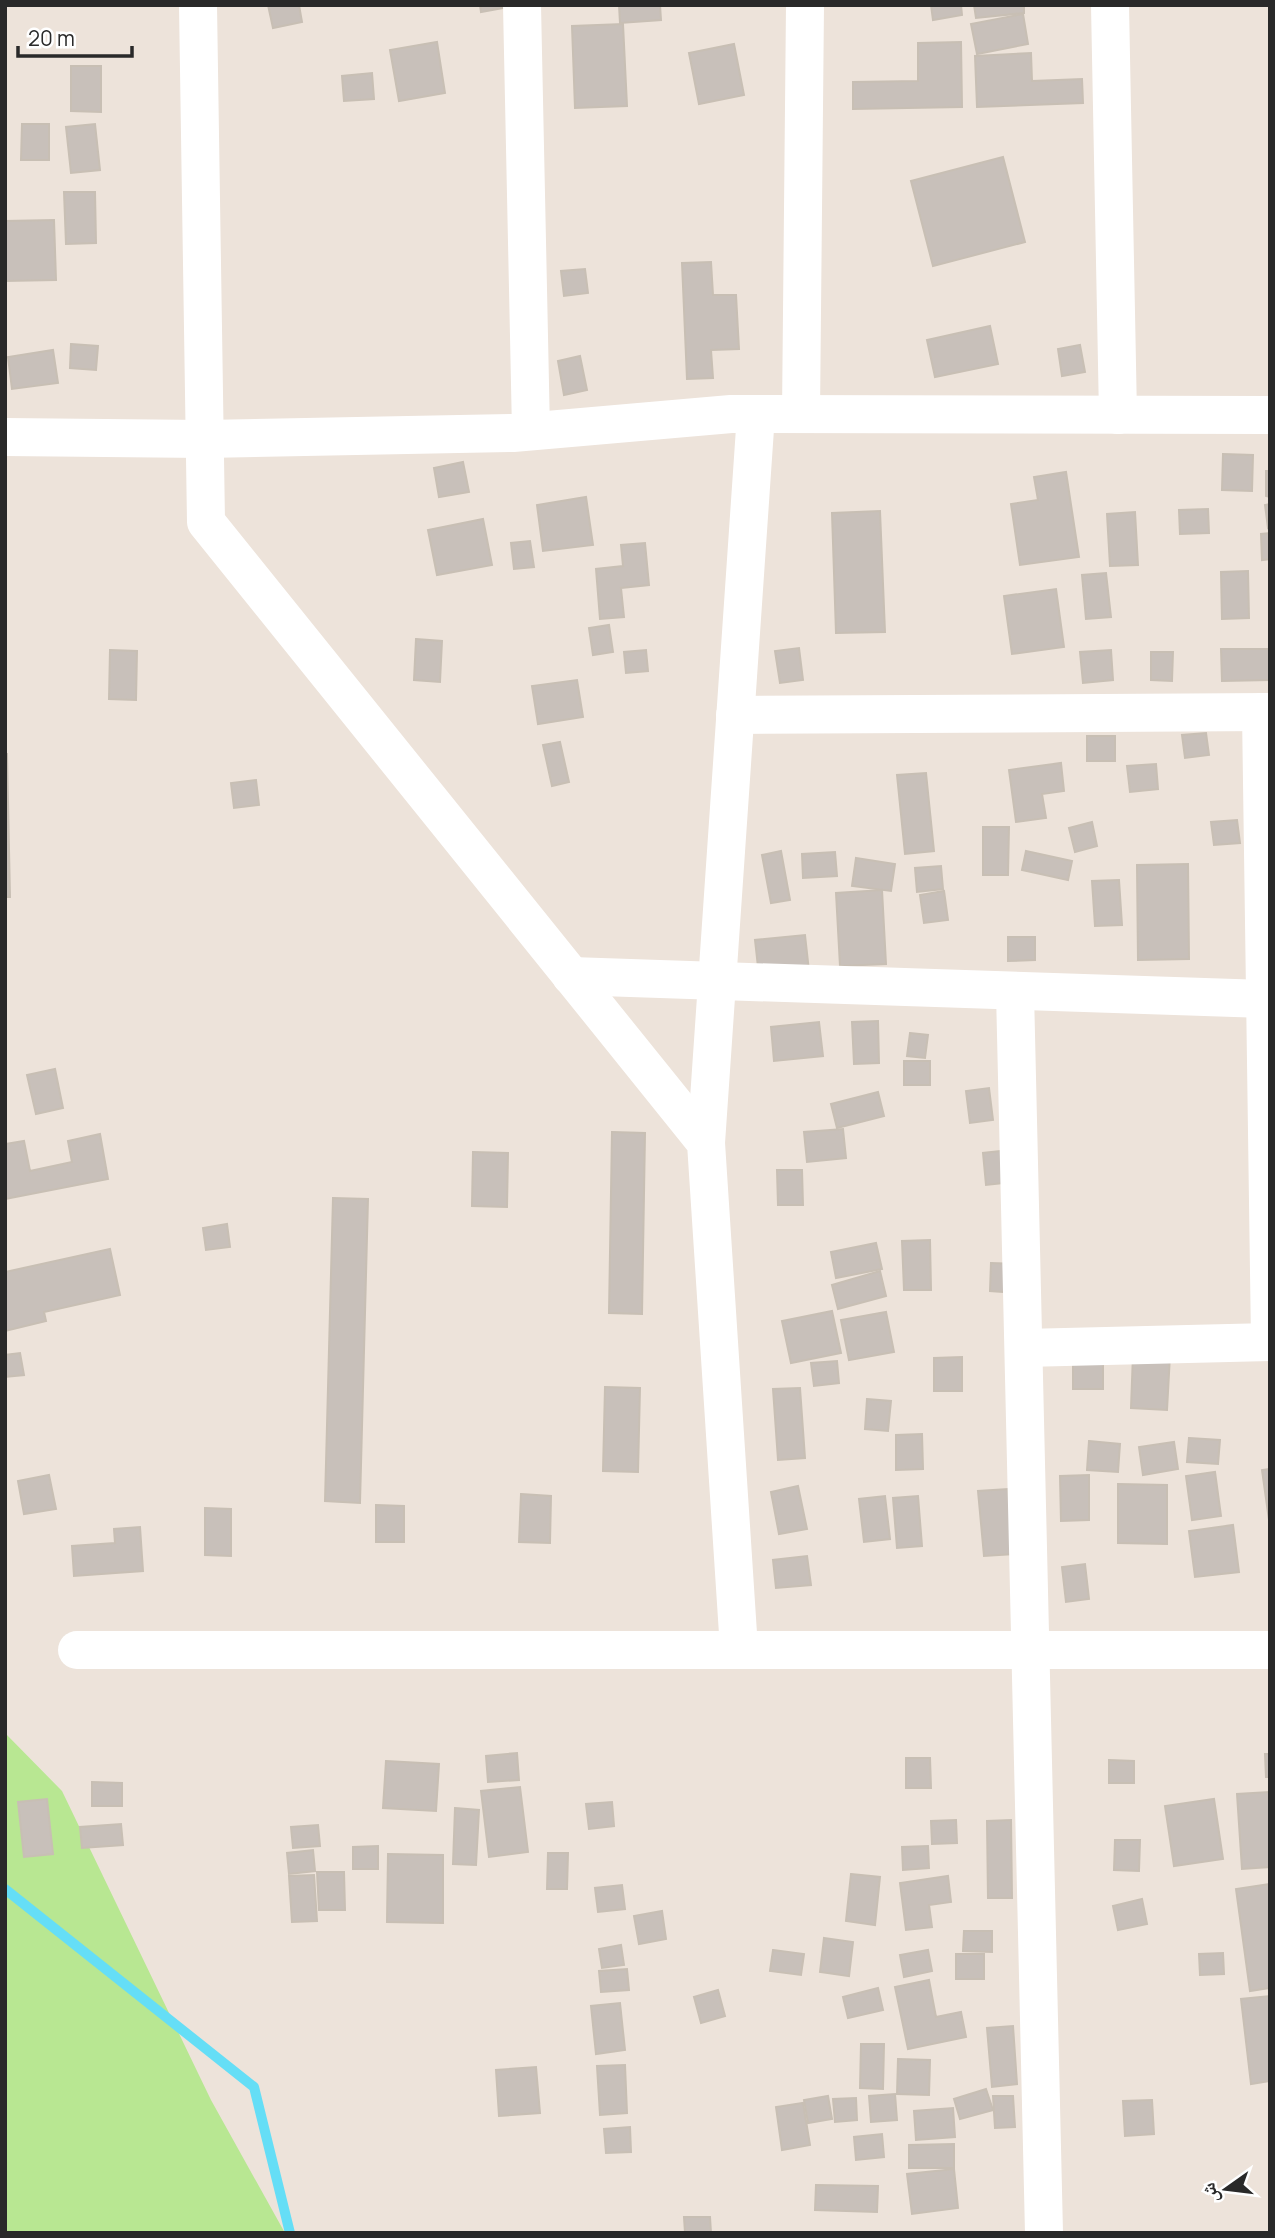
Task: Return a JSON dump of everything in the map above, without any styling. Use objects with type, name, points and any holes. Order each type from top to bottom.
[{"type":"street","points":[[198,5],[206,522],[706,1143]]},
{"type":"street","points":[[522,5],[531,431]]},
{"type":"street","points":[[801,414],[805,5]]},
{"type":"street","points":[[1111,5],[1118,415]]},
{"type":"street","points":[[5,437],[205,439],[531,431],[731,414],[1270,415]]},
{"type":"street","points":[[739,1649],[706,1143],[756,414]]},
{"type":"street","points":[[735,715],[1265,712],[1265,999],[1270,1342],[1024,1348]]},
{"type":"street","points":[[572,976],[1265,999]]},
{"type":"street","points":[[1015,992],[1044,2233]]},
{"type":"street","points":[[77,1650],[1270,1650]]},
{"type":"green space","points":[[5,1733],[62,1791],[211,2100],[285,2233],[5,2233]]},
{"type":"building","points":[[268,5],[299,5],[302,22],[273,28]]},
{"type":"building","points":[[480,5],[508,5],[509,7],[481,12]]},
{"type":"building","points":[[619,5],[660,5],[661,20],[620,23]]},
{"type":"building","points":[[931,5],[961,5],[962,15],[933,20]]},
{"type":"building","points":[[974,5],[1024,5],[1024,13],[976,18]]},
{"type":"building","points":[[1023,14],[1028,44],[977,54],[971,24]]},
{"type":"building","points":[[623,24],[627,106],[575,108],[572,26]]},
{"type":"building","points":[[437,42],[445,93],[399,101],[390,50]]},
{"type":"building","points":[[961,42],[962,107],[853,109],[853,82],[918,81],[918,43]]},
{"type":"building","points":[[734,44],[744,95],[699,104],[689,53]]},
{"type":"building","points":[[1031,53],[1032,81],[1082,79],[1083,103],[977,107],[975,56]]},
{"type":"building","points":[[71,66],[101,66],[101,112],[71,111]]},
{"type":"building","points":[[372,73],[374,99],[344,101],[342,76]]},
{"type":"building","points":[[22,124],[49,124],[49,160],[21,160]]},
{"type":"building","points":[[95,124],[100,170],[71,173],[66,127]]},
{"type":"building","points":[[1003,157],[1025,242],[933,266],[911,181]]},
{"type":"building","points":[[64,192],[95,192],[96,243],[66,244]]},
{"type":"building","points":[[54,220],[56,280],[5,281],[5,221]]},
{"type":"building","points":[[711,262],[713,295],[736,295],[739,349],[711,350],[713,378],[687,379],[682,263]]},
{"type":"building","points":[[585,269],[588,293],[564,296],[561,271]]},
{"type":"building","points":[[990,326],[998,364],[935,377],[927,340]]},
{"type":"building","points":[[71,344],[98,346],[96,370],[70,368]]},
{"type":"building","points":[[1080,345],[1085,372],[1062,376],[1058,349]]},
{"type":"building","points":[[53,350],[58,383],[12,389],[8,357]]},
{"type":"building","points":[[580,356],[587,390],[564,395],[558,361]]},
{"type":"building","points":[[1223,454],[1253,455],[1252,491],[1222,490]]},
{"type":"building","points":[[463,462],[469,492],[439,497],[434,468]]},
{"type":"building","points":[[1266,471],[1270,471],[1270,497],[1266,496]]},
{"type":"building","points":[[1066,472],[1079,557],[1020,565],[1011,504],[1038,500],[1034,477]]},
{"type":"building","points":[[586,497],[593,545],[543,551],[537,505]]},
{"type":"building","points":[[1270,504],[1270,527],[1268,528],[1265,505]]},
{"type":"building","points":[[1208,509],[1209,533],[1180,534],[1179,510]]},
{"type":"building","points":[[880,511],[885,632],[836,633],[832,513]]},
{"type":"building","points":[[1135,512],[1138,565],[1110,566],[1107,514]]},
{"type":"building","points":[[483,519],[492,565],[437,575],[428,530]]},
{"type":"building","points":[[1270,533],[1270,559],[1262,560],[1261,534]]},
{"type":"building","points":[[530,541],[534,567],[514,569],[511,543]]},
{"type":"building","points":[[645,543],[649,585],[621,588],[624,617],[600,619],[596,569],[623,566],[621,545]]},
{"type":"building","points":[[1248,571],[1249,618],[1222,619],[1221,572]]},
{"type":"building","points":[[1106,573],[1111,617],[1086,619],[1082,575]]},
{"type":"building","points":[[1056,589],[1064,647],[1012,654],[1004,596]]},
{"type":"building","points":[[609,625],[613,652],[593,655],[589,628]]},
{"type":"building","points":[[416,639],[442,641],[440,682],[414,680]]},
{"type":"building","points":[[799,648],[803,680],[780,683],[775,651]]},
{"type":"building","points":[[1221,649],[1270,649],[1270,680],[1222,681]]},
{"type":"building","points":[[110,650],[137,651],[136,700],[109,699]]},
{"type":"building","points":[[646,650],[648,671],[626,673],[624,652]]},
{"type":"building","points":[[1111,650],[1113,680],[1083,683],[1080,652]]},
{"type":"building","points":[[1151,652],[1173,652],[1172,681],[1151,680]]},
{"type":"building","points":[[577,680],[583,717],[538,724],[532,686]]},
{"type":"building","points":[[1206,733],[1209,755],[1185,758],[1182,735]]},
{"type":"building","points":[[1087,736],[1115,736],[1115,761],[1087,761]]},
{"type":"building","points":[[560,742],[569,782],[552,786],[543,745]]},
{"type":"building","points":[[7,754],[10,897],[5,897]]},
{"type":"building","points":[[1061,763],[1064,791],[1042,794],[1046,818],[1016,822],[1009,770]]},
{"type":"building","points":[[1156,764],[1158,789],[1130,792],[1127,766]]},
{"type":"building","points":[[926,773],[934,851],[905,854],[897,775]]},
{"type":"building","points":[[256,780],[259,805],[234,808],[231,783]]},
{"type":"building","points":[[1237,820],[1240,843],[1214,845],[1211,822]]},
{"type":"building","points":[[1092,822],[1097,846],[1075,852],[1069,828]]},
{"type":"building","points":[[983,827],[1009,827],[1008,875],[983,875]]},
{"type":"building","points":[[781,851],[790,900],[771,903],[762,855]]},
{"type":"building","points":[[1026,851],[1072,861],[1068,880],[1022,870]]},
{"type":"building","points":[[835,852],[837,876],[803,878],[802,854]]},
{"type":"building","points":[[856,858],[895,864],[891,891],[852,886]]},
{"type":"building","points":[[1188,864],[1189,959],[1138,960],[1137,865]]},
{"type":"building","points":[[941,866],[943,889],[917,892],[915,868]]},
{"type":"building","points":[[1119,880],[1122,925],[1095,926],[1092,881]]},
{"type":"building","points":[[882,890],[886,964],[840,966],[836,893]]},
{"type":"building","points":[[944,891],[948,920],[924,923],[920,895]]},
{"type":"building","points":[[805,935],[809,971],[759,976],[755,940]]},
{"type":"building","points":[[1008,937],[1035,937],[1035,960],[1008,961]]},
{"type":"building","points":[[878,1021],[879,1063],[854,1064],[852,1022]]},
{"type":"building","points":[[819,1022],[823,1056],[774,1061],[771,1027]]},
{"type":"building","points":[[910,1033],[928,1035],[925,1058],[907,1056]]},
{"type":"building","points":[[904,1061],[930,1061],[930,1085],[904,1085]]},
{"type":"building","points":[[55,1069],[63,1108],[36,1114],[27,1075]]},
{"type":"building","points":[[989,1088],[993,1120],[970,1123],[966,1091]]},
{"type":"building","points":[[878,1092],[884,1116],[837,1128],[831,1104]]},
{"type":"building","points":[[843,1129],[846,1158],[807,1162],[804,1132]]},
{"type":"building","points":[[612,1132],[645,1133],[642,1314],[609,1313]]},
{"type":"building","points":[[100,1134],[108,1179],[5,1199],[5,1144],[24,1141],[30,1171],[72,1162],[68,1141]]},
{"type":"building","points":[[1009,1150],[1012,1182],[986,1185],[983,1153]]},
{"type":"building","points":[[473,1152],[508,1153],[507,1207],[472,1206]]},
{"type":"building","points":[[777,1170],[802,1170],[803,1205],[778,1205]]},
{"type":"building","points":[[333,1198],[368,1199],[360,1503],[325,1501]]},
{"type":"building","points":[[227,1224],[230,1247],[206,1250],[203,1228]]},
{"type":"building","points":[[930,1240],[931,1290],[904,1290],[902,1241]]},
{"type":"building","points":[[876,1243],[882,1269],[836,1278],[831,1252]]},
{"type":"building","points":[[110,1249],[120,1295],[44,1312],[46,1321],[5,1331],[5,1272]]},
{"type":"building","points":[[991,1263],[1020,1264],[1018,1293],[990,1291]]},
{"type":"building","points":[[880,1271],[886,1296],[838,1309],[832,1285]]},
{"type":"building","points":[[832,1311],[841,1353],[791,1363],[782,1321]]},
{"type":"building","points":[[886,1312],[894,1352],[849,1360],[841,1320]]},
{"type":"building","points":[[20,1353],[24,1375],[5,1377],[5,1355]]},
{"type":"building","points":[[1133,1354],[1170,1355],[1167,1410],[1131,1408]]},
{"type":"building","points":[[962,1357],[962,1391],[934,1391],[934,1358]]},
{"type":"building","points":[[1103,1360],[1103,1389],[1073,1389],[1073,1361]]},
{"type":"building","points":[[837,1361],[839,1383],[814,1386],[811,1363]]},
{"type":"building","points":[[605,1387],[640,1388],[638,1472],[603,1471]]},
{"type":"building","points":[[800,1388],[805,1458],[778,1460],[773,1389]]},
{"type":"building","points":[[867,1399],[891,1401],[888,1431],[865,1429]]},
{"type":"building","points":[[922,1434],[923,1469],[896,1470],[896,1435]]},
{"type":"building","points":[[1189,1438],[1220,1440],[1218,1464],[1187,1462]]},
{"type":"building","points":[[1089,1441],[1120,1444],[1118,1472],[1087,1470]]},
{"type":"building","points":[[1174,1442],[1178,1469],[1143,1475],[1139,1447]]},
{"type":"building","points":[[1270,1469],[1270,1527],[1262,1470]]},
{"type":"building","points":[[1215,1472],[1221,1516],[1192,1520],[1186,1476]]},
{"type":"building","points":[[49,1475],[56,1509],[24,1514],[18,1481]]},
{"type":"building","points":[[1089,1475],[1089,1520],[1061,1521],[1060,1476]]},
{"type":"building","points":[[1118,1484],[1167,1485],[1167,1544],[1118,1543]]},
{"type":"building","points":[[798,1486],[807,1529],[779,1534],[771,1492]]},
{"type":"building","points":[[1008,1489],[1014,1554],[984,1556],[978,1491]]},
{"type":"building","points":[[521,1494],[551,1496],[550,1543],[519,1542]]},
{"type":"building","points":[[885,1496],[890,1539],[864,1542],[859,1499]]},
{"type":"building","points":[[918,1496],[922,1546],[897,1548],[893,1498]]},
{"type":"building","points":[[376,1505],[404,1506],[404,1542],[376,1542]]},
{"type":"building","points":[[205,1508],[231,1509],[231,1556],[205,1555]]},
{"type":"building","points":[[1233,1525],[1239,1572],[1195,1577],[1189,1531]]},
{"type":"building","points":[[140,1527],[143,1571],[74,1576],[72,1546],[115,1543],[114,1529]]},
{"type":"building","points":[[807,1556],[811,1585],[776,1588],[773,1560]]},
{"type":"building","points":[[1085,1564],[1089,1599],[1066,1602],[1062,1567]]},
{"type":"building","points":[[517,1753],[519,1780],[488,1782],[486,1756]]},
{"type":"building","points":[[1265,1754],[1270,1754],[1270,1777],[1266,1777]]},
{"type":"building","points":[[906,1758],[930,1758],[931,1788],[906,1788]]},
{"type":"building","points":[[1109,1760],[1134,1761],[1134,1783],[1109,1783]]},
{"type":"building","points":[[386,1761],[439,1764],[436,1811],[383,1808]]},
{"type":"building","points":[[92,1782],[122,1783],[122,1806],[92,1806]]},
{"type":"building","points":[[520,1787],[528,1852],[489,1857],[481,1791]]},
{"type":"building","points":[[1269,1792],[1270,1867],[1242,1869],[1237,1794]]},
{"type":"building","points":[[47,1799],[53,1854],[24,1857],[18,1802]]},
{"type":"building","points":[[1214,1799],[1223,1859],[1174,1866],[1165,1806]]},
{"type":"building","points":[[612,1802],[614,1826],[589,1829],[586,1804]]},
{"type":"building","points":[[455,1808],[479,1810],[476,1865],[453,1864]]},
{"type":"building","points":[[956,1820],[957,1843],[932,1844],[931,1821]]},
{"type":"building","points":[[1011,1820],[1012,1898],[988,1898],[987,1821]]},
{"type":"building","points":[[121,1824],[123,1845],[82,1848],[80,1827]]},
{"type":"building","points":[[318,1825],[320,1846],[293,1848],[291,1827]]},
{"type":"building","points":[[1115,1840],[1140,1840],[1139,1871],[1114,1870]]},
{"type":"building","points":[[378,1846],[378,1869],[353,1869],[353,1847]]},
{"type":"building","points":[[928,1846],[929,1868],[903,1870],[902,1847]]},
{"type":"building","points":[[313,1850],[315,1871],[289,1874],[287,1853]]},
{"type":"building","points":[[548,1853],[568,1853],[567,1889],[547,1889]]},
{"type":"building","points":[[388,1854],[443,1855],[443,1923],[387,1922]]},
{"type":"building","points":[[317,1872],[344,1872],[345,1910],[319,1910]]},
{"type":"building","points":[[851,1874],[880,1877],[875,1925],[846,1921]]},
{"type":"building","points":[[314,1875],[317,1921],[292,1922],[289,1876]]},
{"type":"building","points":[[948,1876],[951,1902],[929,1905],[932,1927],[906,1930],[900,1883]]},
{"type":"building","points":[[1270,1884],[1270,1988],[1250,1991],[1236,1889]]},
{"type":"building","points":[[622,1885],[625,1909],[598,1912],[595,1888]]},
{"type":"building","points":[[1142,1899],[1147,1924],[1118,1930],[1113,1906]]},
{"type":"building","points":[[662,1911],[666,1939],[639,1944],[634,1916]]},
{"type":"building","points":[[964,1931],[992,1931],[992,1952],[963,1951]]},
{"type":"building","points":[[824,1938],[853,1942],[849,1976],[820,1972]]},
{"type":"building","points":[[621,1945],[624,1965],[602,1968],[599,1949]]},
{"type":"building","points":[[773,1950],[804,1954],[801,1975],[770,1971]]},
{"type":"building","points":[[928,1950],[932,1971],[904,1977],[900,1955]]},
{"type":"building","points":[[1223,1953],[1224,1974],[1200,1975],[1199,1954]]},
{"type":"building","points":[[956,1954],[984,1954],[984,1979],[956,1979]]},
{"type":"building","points":[[627,1969],[629,1990],[601,1992],[599,1971]]},
{"type":"building","points":[[929,1980],[936,2017],[961,2012],[966,2037],[908,2049],[895,1987]]},
{"type":"building","points":[[878,1988],[883,2010],[848,2018],[843,1997]]},
{"type":"building","points":[[718,1990],[725,2016],[701,2023],[694,1997]]},
{"type":"building","points":[[1270,1996],[1270,2081],[1251,2084],[1241,1999]]},
{"type":"building","points":[[620,2003],[625,2050],[596,2054],[591,2006]]},
{"type":"building","points":[[1013,2026],[1017,2084],[992,2087],[987,2028]]},
{"type":"building","points":[[861,2044],[884,2044],[883,2089],[860,2088]]},
{"type":"building","points":[[898,2059],[930,2060],[929,2095],[897,2094]]},
{"type":"building","points":[[625,2065],[627,2113],[600,2115],[597,2066]]},
{"type":"building","points":[[536,2067],[540,2113],[499,2116],[496,2070]]},
{"type":"building","points":[[986,2089],[993,2110],[960,2119],[954,2099]]},
{"type":"building","points":[[895,2094],[897,2120],[871,2122],[869,2096]]},
{"type":"building","points":[[828,2096],[832,2119],[808,2123],[804,2100]]},
{"type":"building","points":[[993,2096],[1013,2096],[1015,2127],[995,2128]]},
{"type":"building","points":[[856,2098],[857,2120],[835,2122],[833,2099]]},
{"type":"building","points":[[1152,2100],[1154,2134],[1125,2136],[1123,2101]]},
{"type":"building","points":[[803,2103],[810,2145],[782,2150],[776,2107]]},
{"type":"building","points":[[953,2108],[955,2137],[916,2140],[914,2111]]},
{"type":"building","points":[[630,2127],[631,2152],[606,2153],[604,2129]]},
{"type":"building","points":[[882,2134],[884,2157],[856,2160],[854,2137]]},
{"type":"building","points":[[954,2144],[954,2168],[909,2168],[909,2145]]},
{"type":"building","points":[[954,2169],[958,2208],[912,2214],[907,2174]]},
{"type":"building","points":[[816,2185],[878,2186],[877,2212],[815,2210]]},
{"type":"building","points":[[684,2217],[710,2217],[711,2233],[685,2233]]},
{"type":"waterway","points":[[5,1889],[254,2087],[290,2233]]}]
